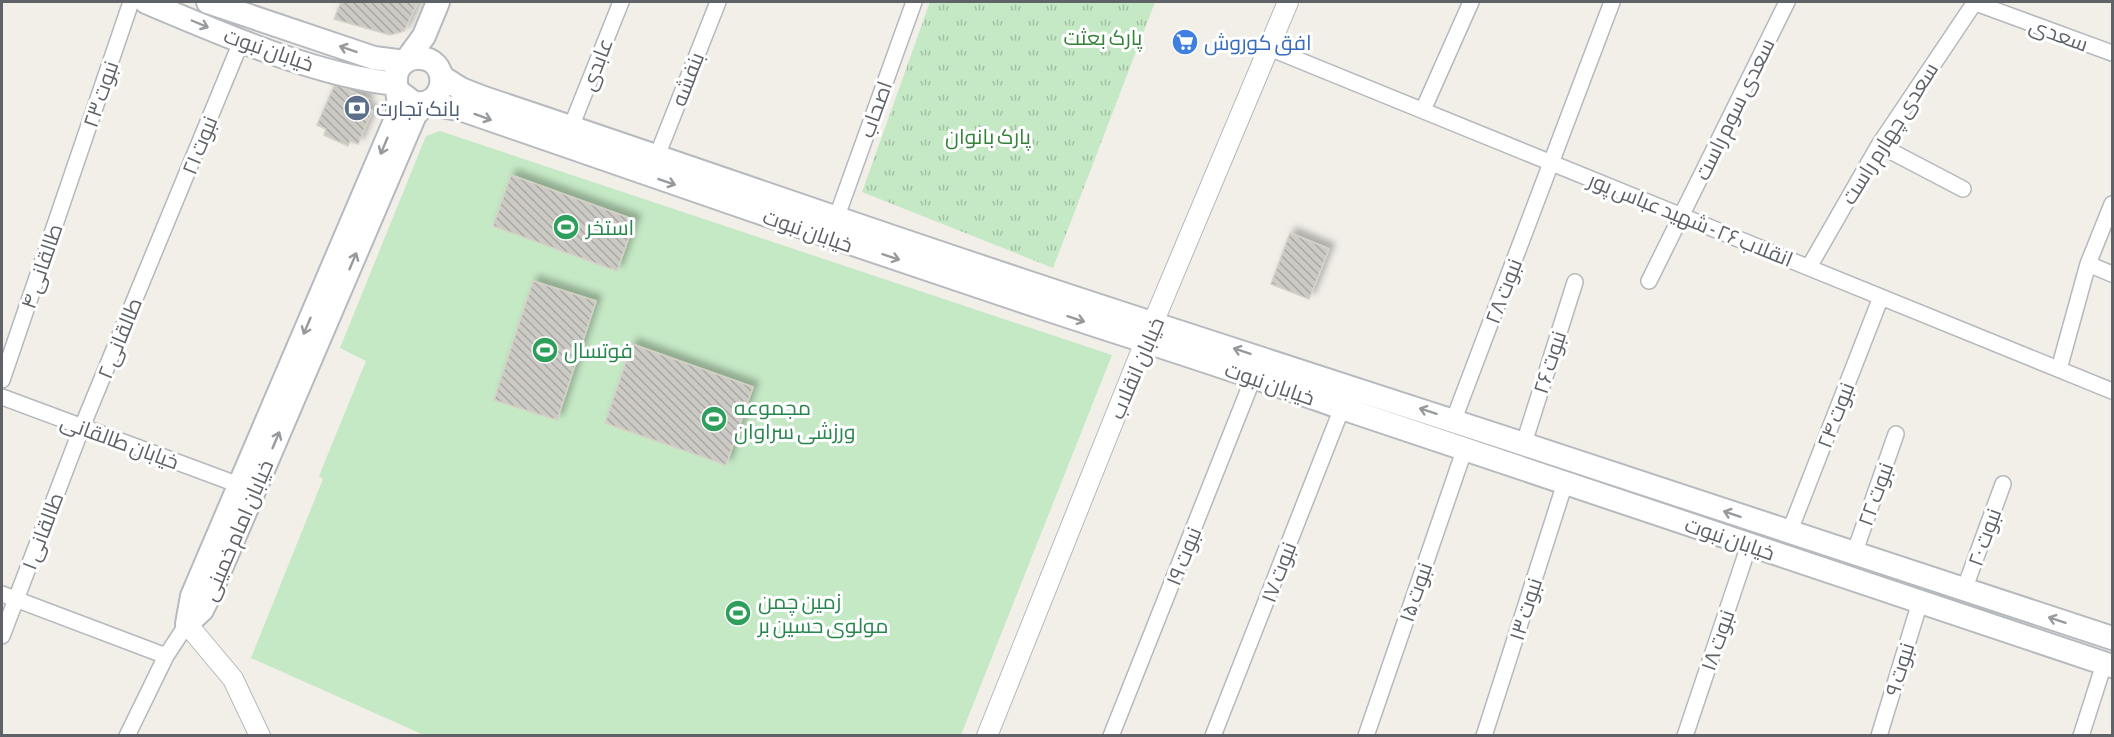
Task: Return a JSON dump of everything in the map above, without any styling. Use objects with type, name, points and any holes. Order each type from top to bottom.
[{"type":"main road","name":"خیابان نبوت","points":[[146,2],[242,42],[356,77],[397,87]]},
{"type":"main road","name":"خیابان نبوت","points":[[208,2],[250,8],[374,58],[405,62]]},
{"type":"main road","points":[[438,2],[423,38],[399,68],[397,87],[410,102],[426,103],[439,93],[441,73],[437,42],[454,2]]},
{"type":"main road","points":[[405,62],[420,57],[427,59],[441,73]]},
{"type":"main road","name":"خیابان نبوت","points":[[441,73],[476,95],[657,156],[833,226]]},
{"type":"main road","name":"خیابان امام خمینی","points":[[247,488],[394,123],[400,101],[397,87]]},
{"type":"main road","name":"خیابان نبوت","points":[[426,103],[448,105],[833,226],[1150,332],[1459,421],[1789,533],[2112,638]]},
{"type":"main road","name":"خیابان امام خمینی","points":[[187,624],[192,596],[247,488],[405,138],[416,115],[426,103]]},
{"type":"main road","name":"خیابان نبوت","points":[[1150,332],[1254,376],[1342,408],[2108,665]]},
{"type":"main road","points":[[1459,421],[1460,446]]},
{"type":"main road","points":[[1749,545],[1757,522]]},
{"type":"street","name":"نبوت ۲۳","points":[[68,186],[131,2]]},
{"type":"street","name":"عابدی","points":[[572,127],[621,2]]},
{"type":"street","name":"بنفشه","points":[[657,156],[718,2]]},
{"type":"street","name":"اصحاب","points":[[833,226],[914,2]]},
{"type":"street","name":"خیابان انقلاب","points":[[987,735],[1150,332],[1288,2]]},
{"type":"street","points":[[1423,111],[1471,2]]},
{"type":"street","name":"نبوت ۲۸","points":[[1459,421],[1551,163],[1612,2]]},
{"type":"street","name":"سعدی سوم راست","points":[[1649,281],[1787,2]]},
{"type":"street","name":"سعدی","points":[[1974,2],[2112,54]]},
{"type":"street","name":"سعدی چهارم راست","points":[[1809,267],[1878,146],[1974,2]]},
{"type":"street","name":"نبوت ۲۱","points":[[156,249],[242,42]]},
{"type":"street","name":"انقلاب ۲۶ - شهید عباس پور","points":[[1269,48],[2112,391]]},
{"type":"street","points":[[1878,146],[1963,189]]},
{"type":"street","name":"طالقانی ۴","points":[[2,380],[68,186]]},
{"type":"street","points":[[2059,369],[2088,264],[2112,204]]},
{"type":"street","name":"طالقانی ۲","points":[[82,427],[156,249]]},
{"type":"street","points":[[2088,264],[2112,274]]},
{"type":"street","name":"نبوت ۲۶","points":[[1524,442],[1575,282]]},
{"type":"street","name":"نبوت ۲۴","points":[[1789,533],[1881,297]]},
{"type":"street","name":"نبوت ۱۹","points":[[1111,735],[1254,376]]},
{"type":"street","name":"خیابان طالقانی","points":[[2,397],[247,488]]},
{"type":"street","name":"نبوت ۱۷","points":[[1213,735],[1342,408]]},
{"type":"street","name":"طالقانی ۱","points":[[2,636],[9,597],[82,427]]},
{"type":"street","name":"نبوت ۲۲","points":[[1854,554],[1896,434]]},
{"type":"street","name":"نبوت ۱۵","points":[[1366,735],[1460,446]]},
{"type":"street","name":"نبوت ۱۳","points":[[1484,735],[1565,483]]},
{"type":"street","name":"نبوت ۲۰","points":[[1964,590],[2003,484]]},
{"type":"street","name":"نبوت ۱۸","points":[[1685,735],[1749,545]]},
{"type":"street","points":[[9,597],[166,656]]},
{"type":"street","name":"نبوت ۹","points":[[1879,735],[1920,602]]},
{"type":"street","points":[[127,735],[166,656],[187,624],[233,679],[260,735]]},
{"type":"street","points":[[2081,735],[2108,665]]},
{"type":"green space","name":"پارک بانوان","points":[[930,2],[1155,2],[1053,268],[862,192]]},
{"type":"green space","name":"مجموعه ورزشی سراوان","points":[[440,131],[1112,355],[961,735],[424,735],[251,658],[323,479],[319,476],[366,361],[340,348],[426,136]]},
{"type":"building","points":[[341,2],[418,2],[404,31],[390,35],[334,19]]},
{"type":"building","points":[[335,84],[368,99],[365,107],[372,111],[358,144],[350,141],[348,146],[324,135],[326,129],[317,125]]},
{"type":"building","points":[[511,175],[635,220],[617,271],[493,226]]},
{"type":"building","points":[[1290,233],[1329,249],[1309,299],[1271,284]]},
{"type":"building","name":"فوتسال","points":[[533,281],[596,301],[557,420],[494,400]]},
{"type":"building","points":[[632,344],[753,387],[726,465],[605,423]]},
{"type":"place","name":"افق کوروش","points":[[1185,42]]},
{"type":"place","name":"بانک تجارت","points":[[357,108]]},
{"type":"place","name":"استخر","points":[[566,227]]},
{"type":"place","name":"فوتسال","points":[[545,350]]},
{"type":"place","name":"مجموعه ورزشی سراوان","points":[[714,419]]},
{"type":"place","name":"زمین چمن مولوی حسین بر","points":[[738,613]]},
{"type":"park label","name":"پارک بعثت","points":[[1103,37]]}]
